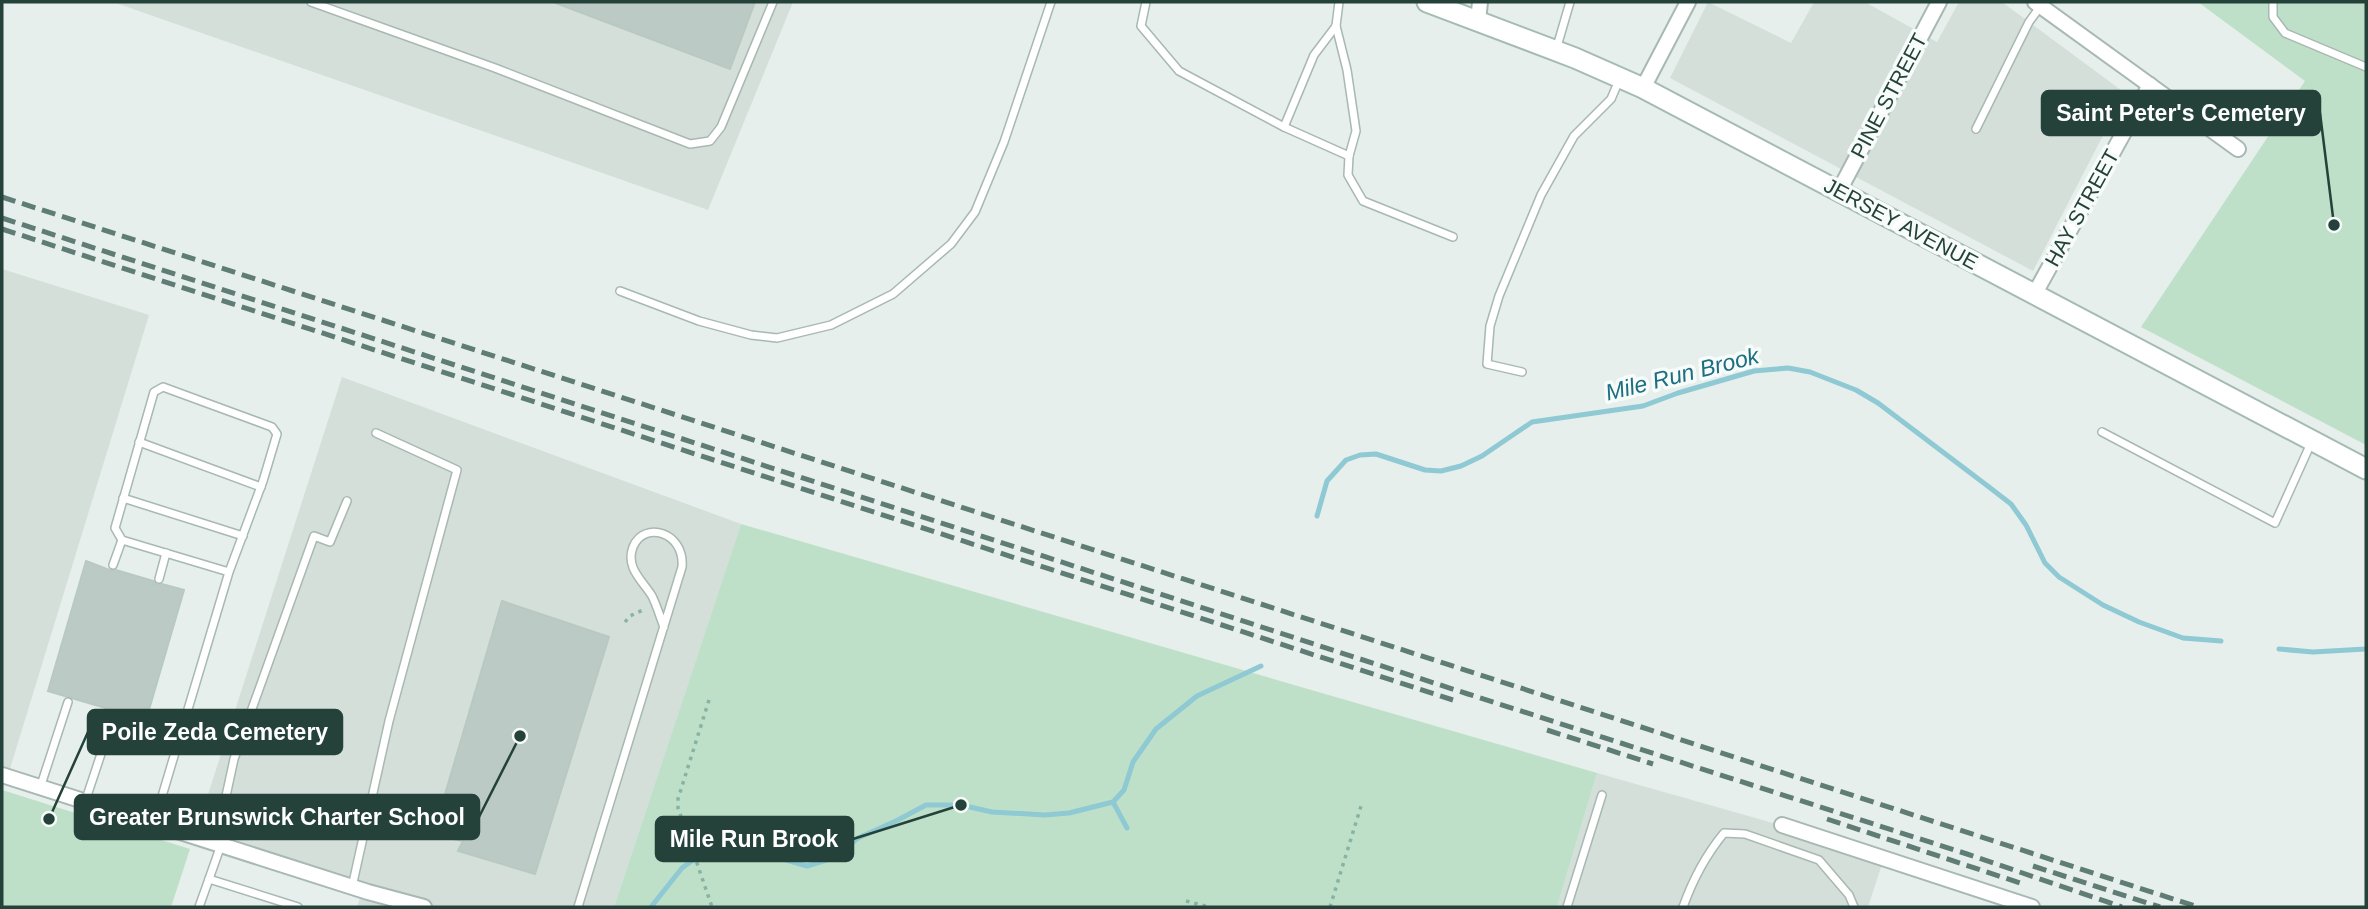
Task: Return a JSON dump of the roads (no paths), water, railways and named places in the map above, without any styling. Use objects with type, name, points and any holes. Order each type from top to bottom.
[{"type":"street","name":"JERSEY AVENUE","points":[[1427,2],[1479,11],[1556,51],[1643,88],[2366,469]]},
{"type":"street","points":[[1643,88],[1689,2]]},
{"type":"street","name":"PINE STREET","points":[[1839,191],[1939,2]]},
{"type":"street","points":[[2038,4],[2238,149]]},
{"type":"street","name":"HAY STREET","points":[[2034,295],[2150,85]]},
{"type":"street","points":[[2,775],[352,887],[424,907]]},
{"type":"street","points":[[1782,825],[2032,907]]},
{"type":"street","points":[[363,907],[368,892]]},
{"type":"lane","points":[[311,2],[495,68],[690,144],[710,141],[721,128],[773,2]]},
{"type":"lane","points":[[620,291],[699,321],[751,335],[777,338],[831,325],[893,293],[951,244],[975,212],[1004,142],[1051,2]]},
{"type":"lane","points":[[1146,2],[1141,26],[1179,71],[1284,127],[1349,156]]},
{"type":"lane","points":[[1339,2],[1336,26],[1347,71],[1356,131],[1349,156],[1348,175],[1363,201],[1453,237]]},
{"type":"lane","points":[[1556,51],[1570,2]]},
{"type":"lane","points":[[2273,2],[2273,17],[2285,33],[2366,67]]},
{"type":"lane","points":[[1976,129],[2038,4]]},
{"type":"lane","points":[[1284,127],[1314,55],[1336,26]]},
{"type":"lane","points":[[1522,372],[1487,364],[1490,326],[1499,296],[1541,195],[1558,162],[1574,136],[1611,99],[1621,78]]},
{"type":"lane","points":[[154,824],[229,572],[261,487],[277,434],[272,427],[163,387],[154,392],[115,528],[122,540],[229,572]]},
{"type":"lane","points":[[2102,432],[2275,523],[2312,440]]},
{"type":"lane","points":[[352,887],[389,721],[457,470],[376,433]]},
{"type":"lane","points":[[139,442],[261,487]]},
{"type":"lane","points":[[123,498],[243,536]]},
{"type":"lane","points":[[200,907],[221,845],[223,810],[234,759],[314,536],[330,542],[347,501]]},
{"type":"lane","points":[[578,907],[664,627],[682,567],[683,557],[675,540],[658,533],[640,539],[634,545],[631,555],[634,572],[652,597],[664,627]]},
{"type":"lane","points":[[114,565],[122,540]]},
{"type":"lane","points":[[159,579],[166,553]]},
{"type":"lane","points":[[40,788],[68,702]]},
{"type":"lane","points":[[85,802],[113,718]]},
{"type":"lane","points":[[1567,907],[1602,795]]},
{"type":"lane","points":[[1683,907],[1693,880],[1710,850],[1724,833],[1745,834],[1819,860],[1849,895],[1854,907]]},
{"type":"lane","points":[[209,879],[298,907]]},
{"type":"waterway","name":"Mile Run Brook","points":[[1317,516],[1327,481],[1346,460],[1360,455],[1376,454],[1425,470],[1441,471],[1461,466],[1482,456],[1532,422],[1643,406],[1754,371],[1788,368],[1810,372],[1856,390],[1878,403],[2011,504],[2026,525],[2045,563],[2059,577],[2103,605],[2183,638],[2221,641]]},
{"type":"waterway","name":"Mile Run Brook","points":[[2279,649],[2313,652],[2366,649]]},
{"type":"waterway","name":"Mile Run Brook","points":[[651,907],[682,868],[704,852],[720,848],[737,846],[807,866],[833,858],[858,838],[926,805],[961,805],[992,812],[1045,815],[1069,813],[1113,802],[1124,790],[1133,762],[1156,729],[1197,696],[1261,666]]},
{"type":"waterway","points":[[1113,802],[1127,828]]},
{"type":"railway","points":[[2,197],[2198,907]]},
{"type":"railway","points":[[2,218],[1967,854],[2122,907]]},
{"type":"railway","points":[[2,229],[1453,700]]},
{"type":"railway","points":[[1547,730],[1653,764]]},
{"type":"railway","points":[[1827,819],[2020,883]]},
{"type":"railway","points":[[2033,866],[2160,907]]},
{"type":"place","name":"Saint Peter's Cemetery","points":[[2334,225]]},
{"type":"place","name":"Greater Brunswick Charter School","points":[[520,736]]},
{"type":"place","name":"Mile Run Brook","points":[[961,805]]},
{"type":"place","name":"Poile Zeda Cemetery","points":[[49,819]]}]
